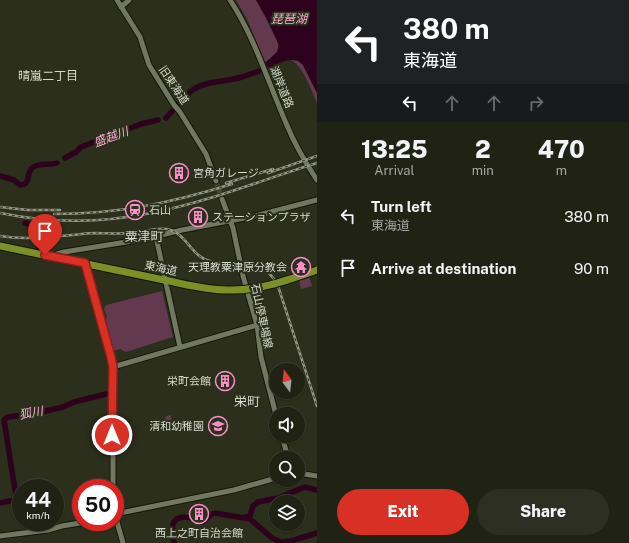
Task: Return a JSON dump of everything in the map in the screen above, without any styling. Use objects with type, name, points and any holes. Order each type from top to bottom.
[{"type":"highway","name":"東海道","points":[[0,246],[210,289],[243,290],[270,285],[317,270]]},
{"type":"street","name":"旧東海道","points":[[117,0],[140,37],[149,65],[206,154],[216,181]]},
{"type":"street","points":[[121,7],[129,0]]},
{"type":"street","name":"湖岸道路","points":[[230,0],[251,39],[292,138],[317,180]]},
{"type":"street","points":[[222,199],[230,221]]},
{"type":"street","points":[[53,257],[64,252],[140,240],[230,221],[317,200]]},
{"type":"street","name":"石山停車場線","points":[[230,221],[257,325],[261,357],[274,407]]},
{"type":"street","points":[[156,236],[167,280],[180,347]]},
{"type":"street","points":[[85,263],[113,367],[113,479]]},
{"type":"street","points":[[113,367],[257,325]]},
{"type":"street","points":[[305,474],[317,476]]},
{"type":"street","points":[[124,513],[232,490],[269,480]]},
{"type":"street","points":[[0,536],[48,530],[72,524]]},
{"type":"street","points":[[120,531],[123,543]]},
{"type":"shaded area","points":[[236,0],[256,0],[274,32],[277,39],[278,49],[275,55],[265,63],[247,19]]},
{"type":"shaded area","points":[[293,59],[300,61],[303,65],[317,93],[317,103],[299,66],[290,60]]},
{"type":"shaded area","points":[[309,276],[312,286],[301,289],[299,279]]},
{"type":"shaded area","points":[[162,291],[173,337],[126,352],[120,349],[114,351],[105,318],[107,317],[104,309],[106,305]]},
{"type":"shaded area","points":[[170,415],[172,429],[168,429],[165,417]]},
{"type":"water","name":"琵琶湖","points":[[256,0],[317,0],[317,93],[303,65],[299,62],[290,60],[268,68],[265,63],[277,52],[279,45]]},
{"type":"waterway","name":"盛越川","points":[[178,104],[186,95],[207,83],[242,77],[259,71]]},
{"type":"waterway","name":"盛越川","points":[[166,118],[175,108]]},
{"type":"waterway","name":"盛越川","points":[[65,158],[76,152],[81,147],[141,124],[158,120]]},
{"type":"waterway","name":"盛越川","points":[[0,176],[14,180],[20,185],[26,183],[29,173],[34,166],[57,163]]},
{"type":"waterway","name":"狐川","points":[[25,223],[32,225],[39,248]]},
{"type":"waterway","name":"狐川","points":[[0,503],[14,500],[16,496],[4,420],[8,417],[33,414],[63,407],[74,402],[106,394]]},
{"type":"waterway","points":[[245,517],[250,516],[253,506],[258,502],[278,498],[305,487],[317,490]]},
{"type":"waterway","points":[[174,543],[172,528],[173,524],[178,518],[186,517],[202,522],[215,513],[250,519],[272,538],[281,542],[291,541],[317,533]]},
{"type":"tunnel","points":[[216,181],[222,199]]},
{"type":"railway","points":[[268,173],[317,156]]},
{"type":"railway","points":[[0,213],[37,219],[114,219],[151,213],[193,203],[317,163]]},
{"type":"railway","points":[[226,183],[273,169]]},
{"type":"railway","points":[[54,214],[122,210],[166,202],[232,184]]},
{"type":"railway","points":[[0,207],[28,210],[60,210]]},
{"type":"railway","points":[[0,236],[35,238],[94,233],[131,233],[154,229],[167,229],[174,231],[179,235],[198,255],[204,259],[220,263],[248,265],[265,270],[278,286],[317,406]]},
{"type":"place","name":"宮角ガレージ","points":[[179,173]]},
{"type":"place","name":"石山","points":[[135,210]]},
{"type":"place","name":"ステーションプラザ","points":[[198,217]]},
{"type":"place","name":"天理教粟津原分教会","points":[[301,267]]},
{"type":"place","name":"栄町会館","points":[[225,381]]},
{"type":"place","name":"清和幼稚園","points":[[218,426]]},
{"type":"place","name":"西上之町自治会館","points":[[199,514]]},
{"type":"district","name":"晴嵐二丁目","points":[[48,76]]},
{"type":"district","name":"粟津町","points":[[144,236]]},
{"type":"district","name":"栄町","points":[[247,401]]},
{"type":"route","points":[[45,255],[85,263],[113,367],[112,435]]}]
